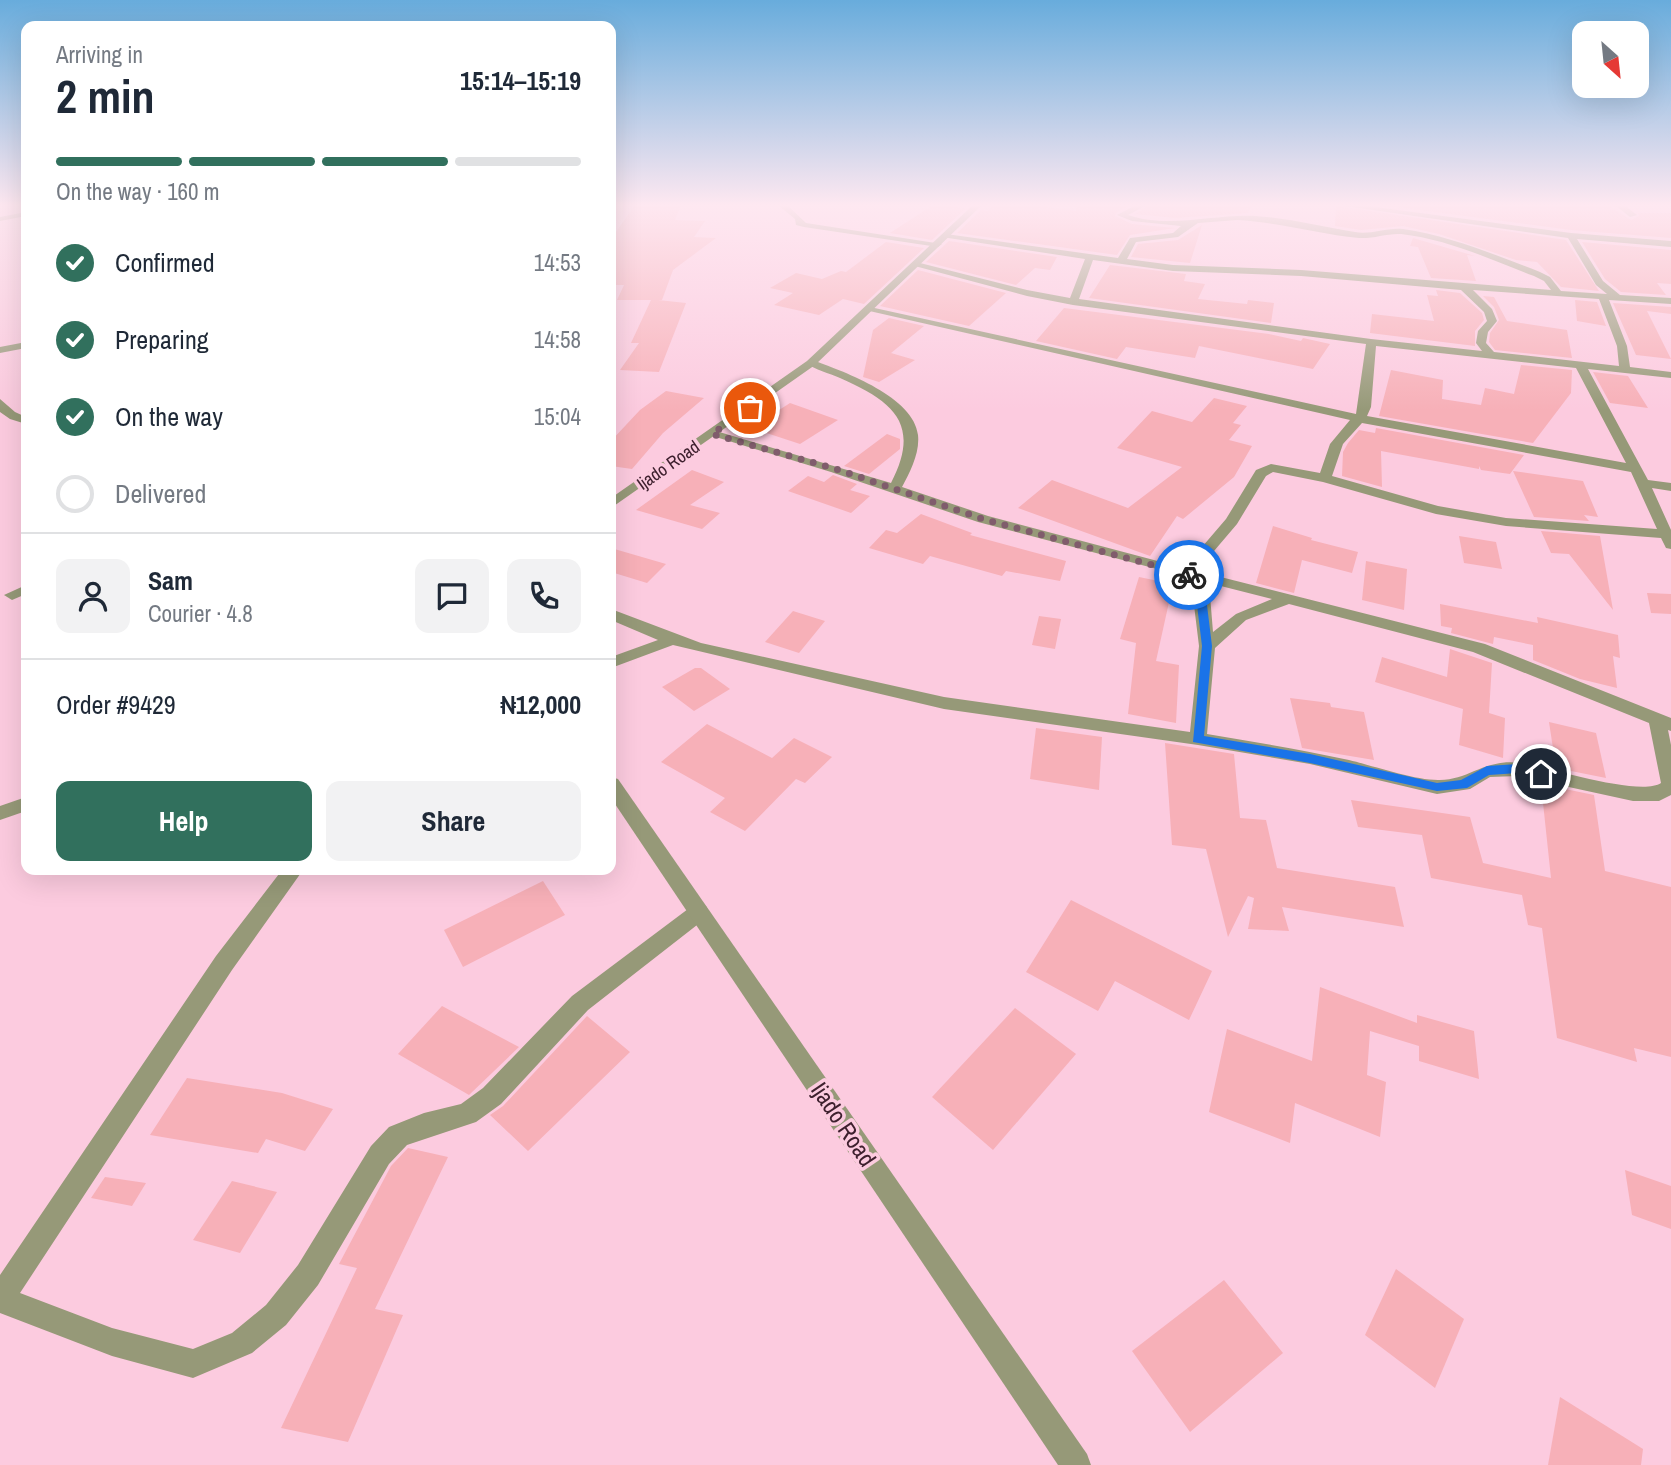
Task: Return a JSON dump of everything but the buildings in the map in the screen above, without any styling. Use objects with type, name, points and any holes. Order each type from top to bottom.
[{"type":"street","name":"Ijado Road","points":[[616,501],[811,363],[907,273]]},
{"type":"street","points":[[952,273],[1073,302],[1371,342],[1671,375]]},
{"type":"street","points":[[1073,302],[1084,273]]},
{"type":"street","points":[[1315,273],[1464,288],[1671,301]]},
{"type":"street","points":[[1535,273],[1547,279],[1558,292]]},
{"type":"street","points":[[1593,273],[1599,283],[1617,297]]},
{"type":"street","points":[[1464,288],[1489,311],[1492,321],[1483,331],[1481,343],[1491,355]]},
{"type":"street","points":[[1603,296],[1619,334],[1625,370]]},
{"type":"street","points":[[870,310],[1361,418],[1636,469]]},
{"type":"street","points":[[1325,478],[1337,441],[1350,424],[1361,418],[1365,407],[1371,342]]},
{"type":"street","points":[[0,350],[21,346]]},
{"type":"street","points":[[811,363],[870,387],[891,403],[910,426],[906,468],[894,489]]},
{"type":"street","points":[[1194,576],[1261,473],[1271,468],[1325,478],[1436,510],[1495,520],[1667,540],[1643,483],[1580,365]]},
{"type":"street","points":[[0,402],[4,410],[21,419]]},
{"type":"street","points":[[616,616],[672,640],[766,664],[944,703],[1198,739],[1310,758],[1437,787],[1463,785],[1487,771],[1518,769],[1633,794],[1659,794],[1671,786],[1664,723],[1479,648],[983,519],[836,469],[712,434]]},
{"type":"street","points":[[1643,483],[1671,487]]},
{"type":"street","points":[[1194,576],[1201,597],[1207,646],[1198,739]]},
{"type":"street","points":[[1207,646],[1241,617],[1287,599]]},
{"type":"street","points":[[616,661],[672,640]]},
{"type":"street","name":"Ijado Road","points":[[616,791],[1076,1465]]},
{"type":"street","points":[[0,813],[21,806]]},
{"type":"street","points":[[289,875],[224,963],[0,1299],[112,1342],[193,1364],[242,1343],[276,1315],[308,1275],[380,1155],[398,1136],[424,1125],[467,1114],[492,1097],[580,1003],[699,912]]},
{"type":"way so far","points":[[750,408],[712,434],[836,469],[983,519],[1189,575]]},
{"type":"route","points":[[1189,575],[1202,578],[1201,597],[1206,625],[1207,646],[1198,739],[1310,758],[1437,787],[1463,785],[1487,771],[1518,769],[1541,774]]}]
